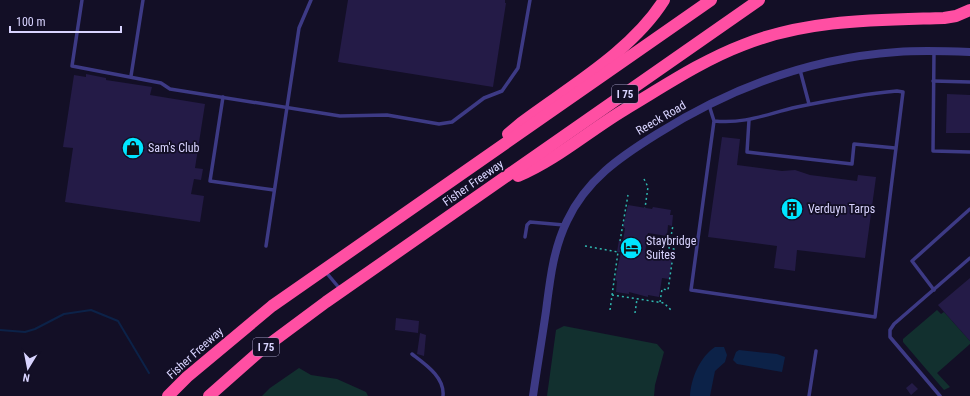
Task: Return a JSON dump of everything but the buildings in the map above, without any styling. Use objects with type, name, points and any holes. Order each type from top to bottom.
[{"type":"highway","points":[[478,163],[521,123],[621,48],[641,30],[664,0]]},
{"type":"highway","name":"Fisher Freeway","points":[[168,396],[187,377],[272,306],[711,0]]},
{"type":"highway","name":"Fisher Freeway","points":[[209,396],[260,351],[759,0]]},
{"type":"highway","points":[[491,188],[526,173],[603,122],[679,77],[745,44],[789,31],[820,25],[858,21],[944,18],[956,16],[970,10]]},
{"type":"street","name":"Reeck Road","points":[[533,396],[552,265],[565,225],[583,195],[608,167],[623,155],[666,128],[709,105],[750,85],[800,68],[870,55],[934,51],[970,52]]},
{"type":"lane","points":[[82,0],[72,66],[131,76],[161,83],[170,89],[223,98],[340,116],[387,115],[439,124],[452,122],[484,98],[502,91],[518,68],[530,0]]},
{"type":"lane","points":[[131,76],[143,0]]},
{"type":"lane","points":[[266,246],[299,28],[311,0]]},
{"type":"lane","points":[[934,51],[933,151],[970,152]]},
{"type":"lane","points":[[800,68],[808,104]]},
{"type":"lane","points":[[934,81],[970,82]]},
{"type":"lane","points":[[709,105],[714,121],[691,290],[875,317],[903,92],[897,91],[846,96],[808,104],[749,120],[730,122],[714,121]]},
{"type":"lane","points":[[223,98],[210,181],[274,190]]},
{"type":"lane","points":[[749,120],[747,152],[852,164],[854,144],[895,148]]},
{"type":"lane","points":[[934,290],[912,261],[970,209]]},
{"type":"lane","points":[[525,237],[527,225],[530,222],[565,225]]},
{"type":"lane","points":[[938,395],[890,337],[890,330],[894,324],[970,258]]},
{"type":"lane","points":[[324,269],[342,292]]},
{"type":"lane","points":[[809,396],[816,350]]},
{"type":"lane","points":[[412,354],[431,368],[444,390],[443,396]]},
{"type":"path","points":[[644,179],[648,187],[645,208]]},
{"type":"path","points":[[620,241],[628,194]]},
{"type":"path","points":[[660,302],[662,289],[668,290],[674,249],[669,248],[672,225]]},
{"type":"path","points":[[585,246],[618,252],[610,310]]},
{"type":"path","points":[[612,295],[664,303],[671,310]]},
{"type":"path","points":[[635,313],[637,299]]},
{"type":"green space","points":[[937,310],[941,314],[944,312],[970,341],[970,344],[937,373],[950,387],[944,390],[903,342],[903,339]]},
{"type":"green space","points":[[564,326],[657,344],[664,352],[655,385],[654,396],[547,396],[556,330]]},
{"type":"green space","points":[[299,368],[311,375],[337,379],[366,392],[368,396],[262,396],[270,388]]},
{"type":"water","points":[[715,347],[724,347],[727,355],[725,362],[715,371],[710,396],[690,396],[692,382],[697,368],[705,356]]},
{"type":"water","points":[[739,350],[777,354],[785,357],[782,372],[737,364],[733,360],[736,352]]},
{"type":"waterway","points":[[0,330],[25,332],[35,329],[64,314],[91,310],[118,321],[149,373]]},
{"type":"place","name":"Sam's Club","points":[[133,148]]},
{"type":"place","name":"Verduyn Tarps","points":[[792,209]]},
{"type":"place","name":"Staybridge Suites","points":[[631,248]]}]
